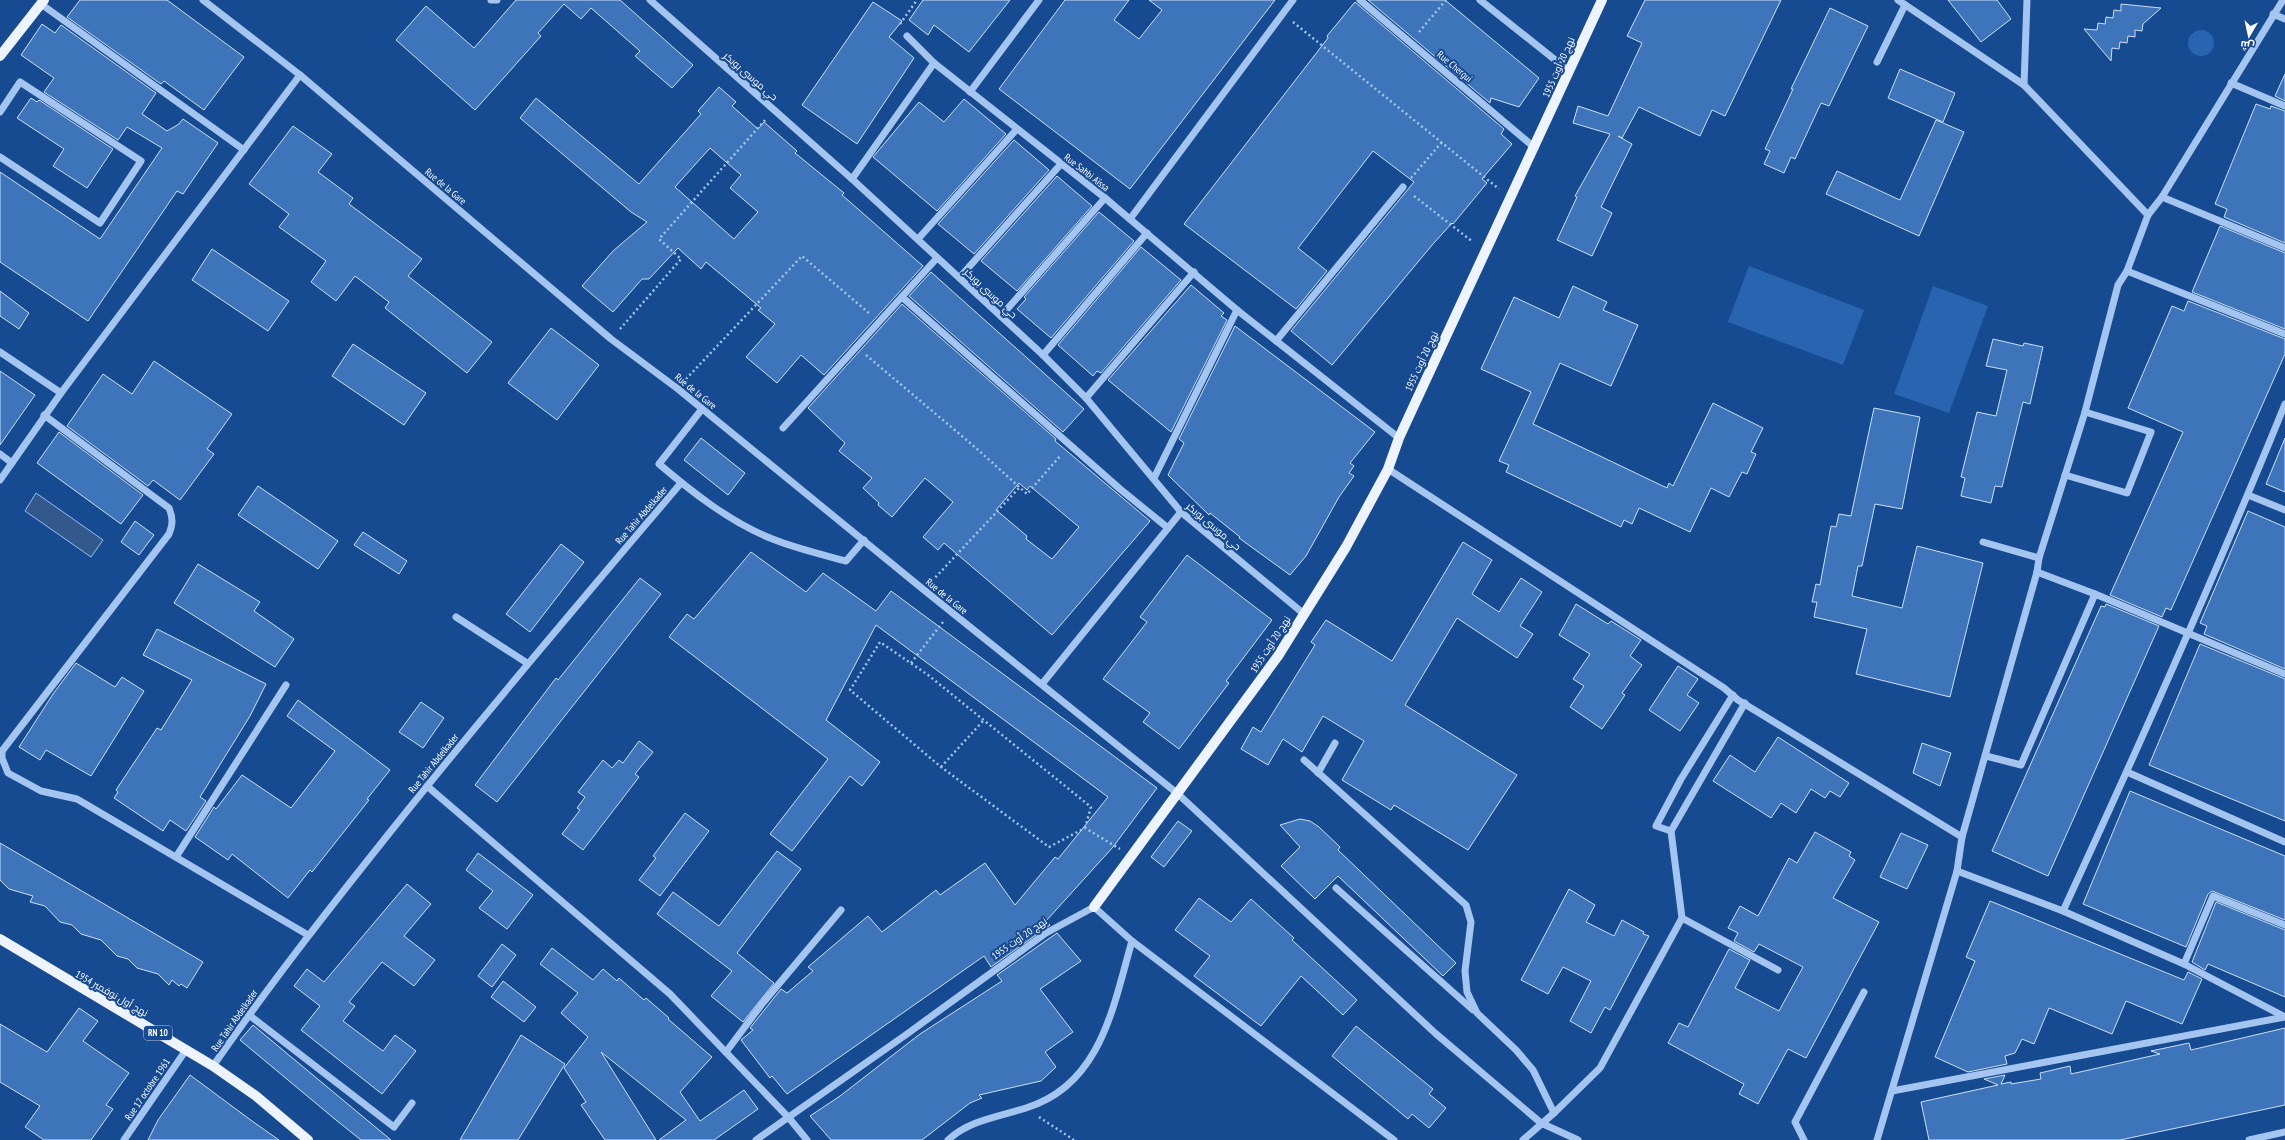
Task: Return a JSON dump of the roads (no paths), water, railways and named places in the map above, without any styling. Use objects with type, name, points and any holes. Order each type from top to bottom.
[{"type":"main road","name":"نهج 20 أوت 1955","points":[[1094,907],[1278,656],[1346,547],[1388,469],[1399,438],[1485,251],[1536,148],[1569,71],[1602,0]]},
{"type":"main road","points":[[0,56],[42,2]]},
{"type":"main road","name":"نهج أول نوفمبر 1954","points":[[0,939],[47,969],[213,1066],[256,1096],[308,1140]]},
{"type":"street","name":"Rue de la Gare","points":[[203,0],[300,75],[611,339],[678,389],[951,612],[1178,794],[1435,1033],[1540,1123],[1578,1140]]},
{"type":"street","points":[[491,0],[497,0]]},
{"type":"street","name":"حي موسى بوبكر","points":[[650,0],[960,277],[1043,355],[1086,398],[1181,512],[1304,614]]},
{"type":"street","points":[[970,92],[1038,0]]},
{"type":"street","points":[[1130,219],[1294,0]]},
{"type":"street","name":"Rue Chergui","points":[[1360,0],[1536,148]]},
{"type":"street","points":[[1480,0],[1569,71]]},
{"type":"street","points":[[1898,0],[2024,85],[2148,215]]},
{"type":"street","points":[[2024,85],[2027,0]]},
{"type":"street","points":[[1877,1140],[1957,871],[1962,836],[1986,756],[2037,572],[2039,558],[2085,412],[2118,285],[2127,271],[2148,215],[2162,197],[2273,14],[2284,0]]},
{"type":"street","points":[[42,2],[244,150]]},
{"type":"street","points":[[1877,62],[1905,5]]},
{"type":"street","points":[[2273,14],[2285,19]]},
{"type":"street","name":"Rue Sahbi Aïssa","points":[[907,36],[934,63],[1105,198],[1237,310],[1399,438]]},
{"type":"street","points":[[852,179],[934,63]]},
{"type":"street","points":[[0,480],[61,393],[300,75]]},
{"type":"street","points":[[0,112],[3,101],[20,82],[141,161],[100,223],[0,157]]},
{"type":"street","points":[[2231,83],[2285,106]]},
{"type":"street","points":[[918,239],[1017,129]]},
{"type":"street","points":[[960,277],[1061,164]]},
{"type":"street","points":[[1276,341],[1403,187]]},
{"type":"street","points":[[2162,197],[2285,248]]},
{"type":"street","points":[[1000,316],[1105,198]]},
{"type":"street","points":[[1043,355],[1147,233]]},
{"type":"street","points":[[783,428],[937,258]]},
{"type":"street","points":[[2127,271],[2285,334]]},
{"type":"street","points":[[1086,398],[1194,272]]},
{"type":"street","points":[[902,297],[1070,445],[1168,528]]},
{"type":"street","points":[[1154,478],[1237,310]]},
{"type":"street","points":[[0,352],[61,393]]},
{"type":"street","points":[[2063,911],[2127,772],[2248,495],[2285,404]]},
{"type":"street","points":[[702,409],[659,464],[681,483],[744,525],[770,538],[798,548],[846,561],[864,540]]},
{"type":"street","points":[[2065,475],[2127,493],[2151,432],[2085,412]]},
{"type":"street","points":[[44,416],[169,508],[172,515],[173,525],[169,534],[2,751],[4,766],[8,773],[42,791],[77,799],[308,935]]},
{"type":"street","points":[[0,454],[12,463]]},
{"type":"street","points":[[1388,469],[1745,703],[1962,836]]},
{"type":"street","name":"Rue Tahir Abdelkader","points":[[213,1066],[308,935],[427,786],[527,663],[681,483]]},
{"type":"street","points":[[2248,495],[2285,510]]},
{"type":"street","points":[[1042,684],[1181,512]]},
{"type":"street","points":[[1983,542],[2039,558]]},
{"type":"street","points":[[2037,572],[2095,594],[2285,674]]},
{"type":"street","points":[[1986,756],[2021,765],[2095,594]]},
{"type":"street","points":[[456,617],[527,663]]},
{"type":"street","points":[[176,857],[286,685]]},
{"type":"street","points":[[1670,831],[1656,826],[1681,779],[1733,695]]},
{"type":"street","points":[[1523,1140],[1540,1123],[1554,1113],[1600,1068],[1682,918],[1670,831],[1745,703]]},
{"type":"street","points":[[1318,773],[1335,743]]},
{"type":"street","points":[[1304,760],[1466,905],[1471,922],[1465,971],[1466,992],[1477,1013]]},
{"type":"street","points":[[2127,772],[2285,842]]},
{"type":"street","points":[[427,786],[670,994],[790,1118],[807,1140]]},
{"type":"street","points":[[1957,871],[2063,911],[2184,964],[2285,1017]]},
{"type":"street","points":[[1336,888],[1477,1013],[1516,1050],[1533,1070],[1554,1113]]},
{"type":"street","points":[[2184,964],[2213,896],[2285,925]]},
{"type":"street","points":[[1094,907],[1132,941],[1394,1140]]},
{"type":"street","name":"نهج 20 أوت 1955","points":[[756,1140],[790,1118],[1046,933],[1094,907]]},
{"type":"street","points":[[726,1052],[762,1004],[841,910]]},
{"type":"street","points":[[1682,918],[1778,970]]},
{"type":"street","points":[[948,1140],[976,1122],[1026,1108],[1058,1095],[1076,1080],[1104,1032],[1132,941]]},
{"type":"street","points":[[1804,1140],[1795,1122],[1864,992]]},
{"type":"street","points":[[249,1015],[394,1127],[412,1104]]},
{"type":"street","points":[[1892,1091],[2285,1017]]},
{"type":"street","name":"Rue 17 octobre 1961","points":[[124,1140],[186,1050]]},
{"type":"street","points":[[2249,1140],[2285,1132]]}]
